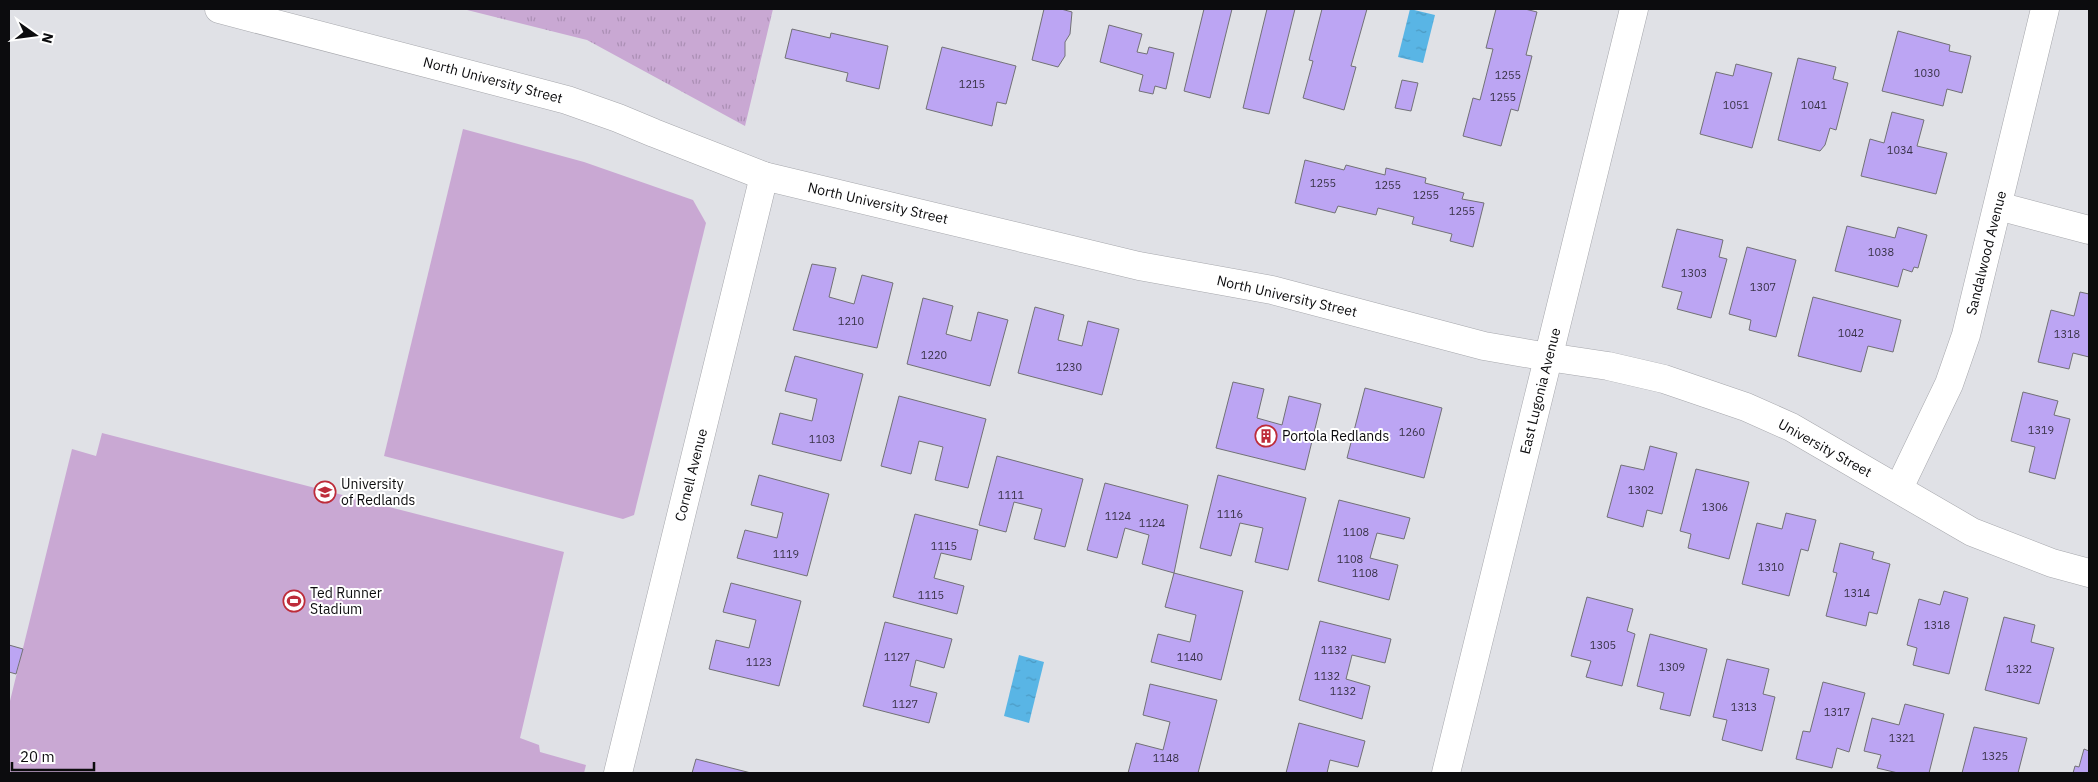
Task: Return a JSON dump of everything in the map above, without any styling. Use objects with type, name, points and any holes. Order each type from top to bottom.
[{"type":"street","name":"North University Street","points":[[219,9],[566,100],[618,118],[654,134],[764,176],[1138,266],[1272,290],[1484,346],[1548,357]]},
{"type":"street","name":"East Lugonia Avenue","points":[[1446,773],[1634,9]]},
{"type":"street","name":"Sandalwood Avenue","points":[[1899,488],[1952,376],[1966,335],[2045,9]]},
{"type":"street","name":"Cornell Avenue","points":[[618,773],[764,176]]},
{"type":"street","points":[[1998,206],[2089,230]]},
{"type":"street","name":"University Street","points":[[1548,357],[1608,366],[1664,379],[1746,407],[1790,427],[1899,488],[1972,532],[2052,563],[2089,573]]},
{"type":"green space","points":[[463,9],[773,9],[745,126],[587,40]]},
{"type":"green space","points":[[463,129],[584,162],[693,200],[706,223],[634,515],[623,519],[384,456]]},
{"type":"green space","name":"Ted Runner Stadium","points":[[102,433],[564,552],[520,738],[539,745],[540,752],[586,765],[584,773],[9,773],[9,705],[72,449],[96,456]]},
{"type":"water","points":[[1410,9],[1435,15],[1423,63],[1398,57]]},
{"type":"water","points":[[1019,655],[1044,662],[1029,723],[1004,716]]},
{"type":"building","points":[[1044,9],[1061,9],[1072,12],[1070,34],[1065,42],[1065,56],[1058,67],[1032,60]]},
{"type":"building","points":[[1204,9],[1232,9],[1210,98],[1184,91]]},
{"type":"building","points":[[1267,9],[1295,9],[1269,114],[1243,108]]},
{"type":"building","points":[[1322,9],[1367,9],[1351,66],[1356,67],[1344,110],[1303,98],[1313,61],[1309,60]]},
{"type":"building","points":[[1496,9],[1525,9],[1537,12],[1526,55],[1532,56],[1518,111],[1511,109],[1501,146],[1463,136],[1473,98],[1480,100],[1493,49],[1486,48]]},
{"type":"building","points":[[1109,25],[1142,34],[1137,52],[1147,54],[1149,47],[1174,53],[1166,89],[1155,86],[1153,94],[1139,91],[1143,75],[1100,62]]},
{"type":"building","points":[[792,29],[830,38],[831,33],[888,46],[879,89],[846,81],[848,73],[785,58]]},
{"type":"building","points":[[1898,31],[1950,45],[1949,51],[1971,56],[1962,93],[1947,89],[1943,106],[1882,91]]},
{"type":"building","points":[[942,47],[1016,66],[1006,104],[997,102],[992,126],[926,109]]},
{"type":"building","points":[[1798,58],[1836,67],[1833,79],[1848,83],[1836,130],[1830,128],[1825,145],[1820,151],[1778,140]]},
{"type":"building","points":[[1736,64],[1772,73],[1752,148],[1700,134],[1716,72],[1733,76]]},
{"type":"building","points":[[1402,80],[1418,83],[1411,111],[1395,108]]},
{"type":"building","points":[[1892,112],[1924,120],[1917,146],[1947,153],[1936,194],[1861,176],[1870,139],[1884,143]]},
{"type":"building","points":[[1305,160],[1344,170],[1346,165],[1385,175],[1386,168],[1426,178],[1425,183],[1464,193],[1462,199],[1484,203],[1473,247],[1450,241],[1452,234],[1412,224],[1414,217],[1378,208],[1376,215],[1338,206],[1335,213],[1295,203]]},
{"type":"building","points":[[1847,226],[1895,238],[1898,227],[1927,235],[1918,268],[1914,267],[1912,272],[1903,269],[1898,287],[1835,271]]},
{"type":"building","points":[[1677,229],[1723,240],[1719,257],[1727,259],[1711,318],[1677,309],[1682,292],[1662,287]]},
{"type":"building","points":[[1747,247],[1796,260],[1776,337],[1749,330],[1751,320],[1729,314]]},
{"type":"building","points":[[812,264],[836,268],[829,297],[854,304],[862,275],[893,283],[877,348],[793,330]]},
{"type":"building","points":[[2080,292],[2089,294],[2089,357],[2073,353],[2069,369],[2038,362],[2051,310],[2074,316]]},
{"type":"building","points":[[1813,297],[1901,320],[1893,352],[1868,346],[1861,372],[1798,356]]},
{"type":"building","points":[[923,298],[953,306],[946,334],[971,341],[978,312],[1008,320],[990,386],[907,364]]},
{"type":"building","points":[[1035,307],[1064,315],[1058,340],[1082,346],[1088,321],[1119,329],[1102,395],[1018,373]]},
{"type":"building","points":[[795,356],[863,374],[841,461],[772,444],[780,413],[812,421],[817,399],[785,391]]},
{"type":"building","name":"Portola Redlands","points":[[1233,382],[1264,389],[1257,418],[1282,425],[1289,396],[1321,404],[1305,470],[1216,448]]},
{"type":"building","points":[[1365,388],[1442,408],[1424,478],[1347,458]]},
{"type":"building","points":[[2023,392],[2058,401],[2054,415],[2070,419],[2055,479],[2029,472],[2035,447],[2011,441]]},
{"type":"building","points":[[899,396],[986,419],[968,488],[935,480],[943,447],[919,441],[911,474],[881,466]]},
{"type":"building","points":[[1650,446],[1677,453],[1662,514],[1647,510],[1643,527],[1607,517],[1621,465],[1644,470]]},
{"type":"building","points":[[997,456],[1083,479],[1065,547],[1034,539],[1042,509],[1014,502],[1006,532],[979,525]]},
{"type":"building","points":[[1696,469],[1749,482],[1729,559],[1688,548],[1691,534],[1680,531]]},
{"type":"building","points":[[759,475],[829,494],[807,576],[737,558],[745,530],[777,538],[783,513],[751,505]]},
{"type":"building","points":[[1218,475],[1306,498],[1288,570],[1255,562],[1263,528],[1240,523],[1231,556],[1200,548]]},
{"type":"building","points":[[1105,483],[1188,505],[1174,573],[1142,564],[1149,535],[1125,528],[1117,558],[1087,550]]},
{"type":"building","points":[[1339,500],[1410,518],[1404,539],[1377,533],[1370,558],[1398,565],[1389,600],[1318,581]]},
{"type":"building","points":[[1786,513],[1816,520],[1808,551],[1801,549],[1789,596],[1742,584],[1757,523],[1782,529]]},
{"type":"building","points":[[915,514],[978,530],[971,560],[941,553],[934,578],[964,586],[957,614],[893,597]]},
{"type":"building","points":[[1840,543],[1874,552],[1872,559],[1890,564],[1877,614],[1869,612],[1866,626],[1826,616],[1837,573],[1833,572]]},
{"type":"building","points":[[1174,573],[1243,591],[1221,680],[1151,662],[1158,634],[1190,642],[1196,615],[1165,607]]},
{"type":"building","points":[[731,583],[801,601],[779,686],[709,669],[716,640],[749,648],[756,620],[723,612]]},
{"type":"building","points":[[1944,591],[1968,598],[1949,674],[1913,665],[1917,648],[1907,645],[1919,599],[1940,605]]},
{"type":"building","points":[[1587,597],[1633,609],[1627,631],[1635,634],[1622,686],[1586,677],[1591,661],[1571,656]]},
{"type":"building","points":[[2004,617],[2035,625],[2031,642],[2054,648],[2039,704],[1985,690]]},
{"type":"building","points":[[1320,621],[1391,639],[1385,663],[1352,655],[1346,679],[1370,686],[1362,719],[1299,700]]},
{"type":"building","points":[[885,622],[952,639],[944,668],[916,660],[910,686],[937,693],[929,723],[863,706]]},
{"type":"building","points":[[1650,634],[1707,649],[1690,716],[1660,709],[1664,693],[1637,686]]},
{"type":"building","points":[[9,645],[23,649],[16,674],[9,672]]},
{"type":"building","points":[[1727,659],[1769,669],[1763,694],[1775,697],[1762,751],[1722,740],[1727,720],[1713,717]]},
{"type":"building","points":[[1823,682],[1865,693],[1849,752],[1837,748],[1832,768],[1796,759],[1803,731],[1810,732]]},
{"type":"building","points":[[1150,684],[1217,700],[1198,773],[1128,773],[1136,743],[1163,750],[1170,722],[1143,715]]},
{"type":"building","points":[[1905,704],[1944,714],[1929,773],[1898,773],[1877,768],[1881,755],[1864,751],[1872,718],[1899,725]]},
{"type":"building","points":[[1299,723],[1365,741],[1358,767],[1330,760],[1327,773],[1286,773]]},
{"type":"building","points":[[1974,727],[2027,738],[2018,773],[1962,773]]},
{"type":"building","points":[[2084,749],[2089,751],[2089,773],[2073,773],[2075,766],[2079,767]]},
{"type":"building","points":[[696,759],[751,773],[692,773]]},
{"type":"place","name":"Portola Redlands","points":[[1266,436]]},
{"type":"place","name":"University of Redlands","points":[[325,492]]},
{"type":"place","name":"Ted Runner Stadium","points":[[294,601]]}]
